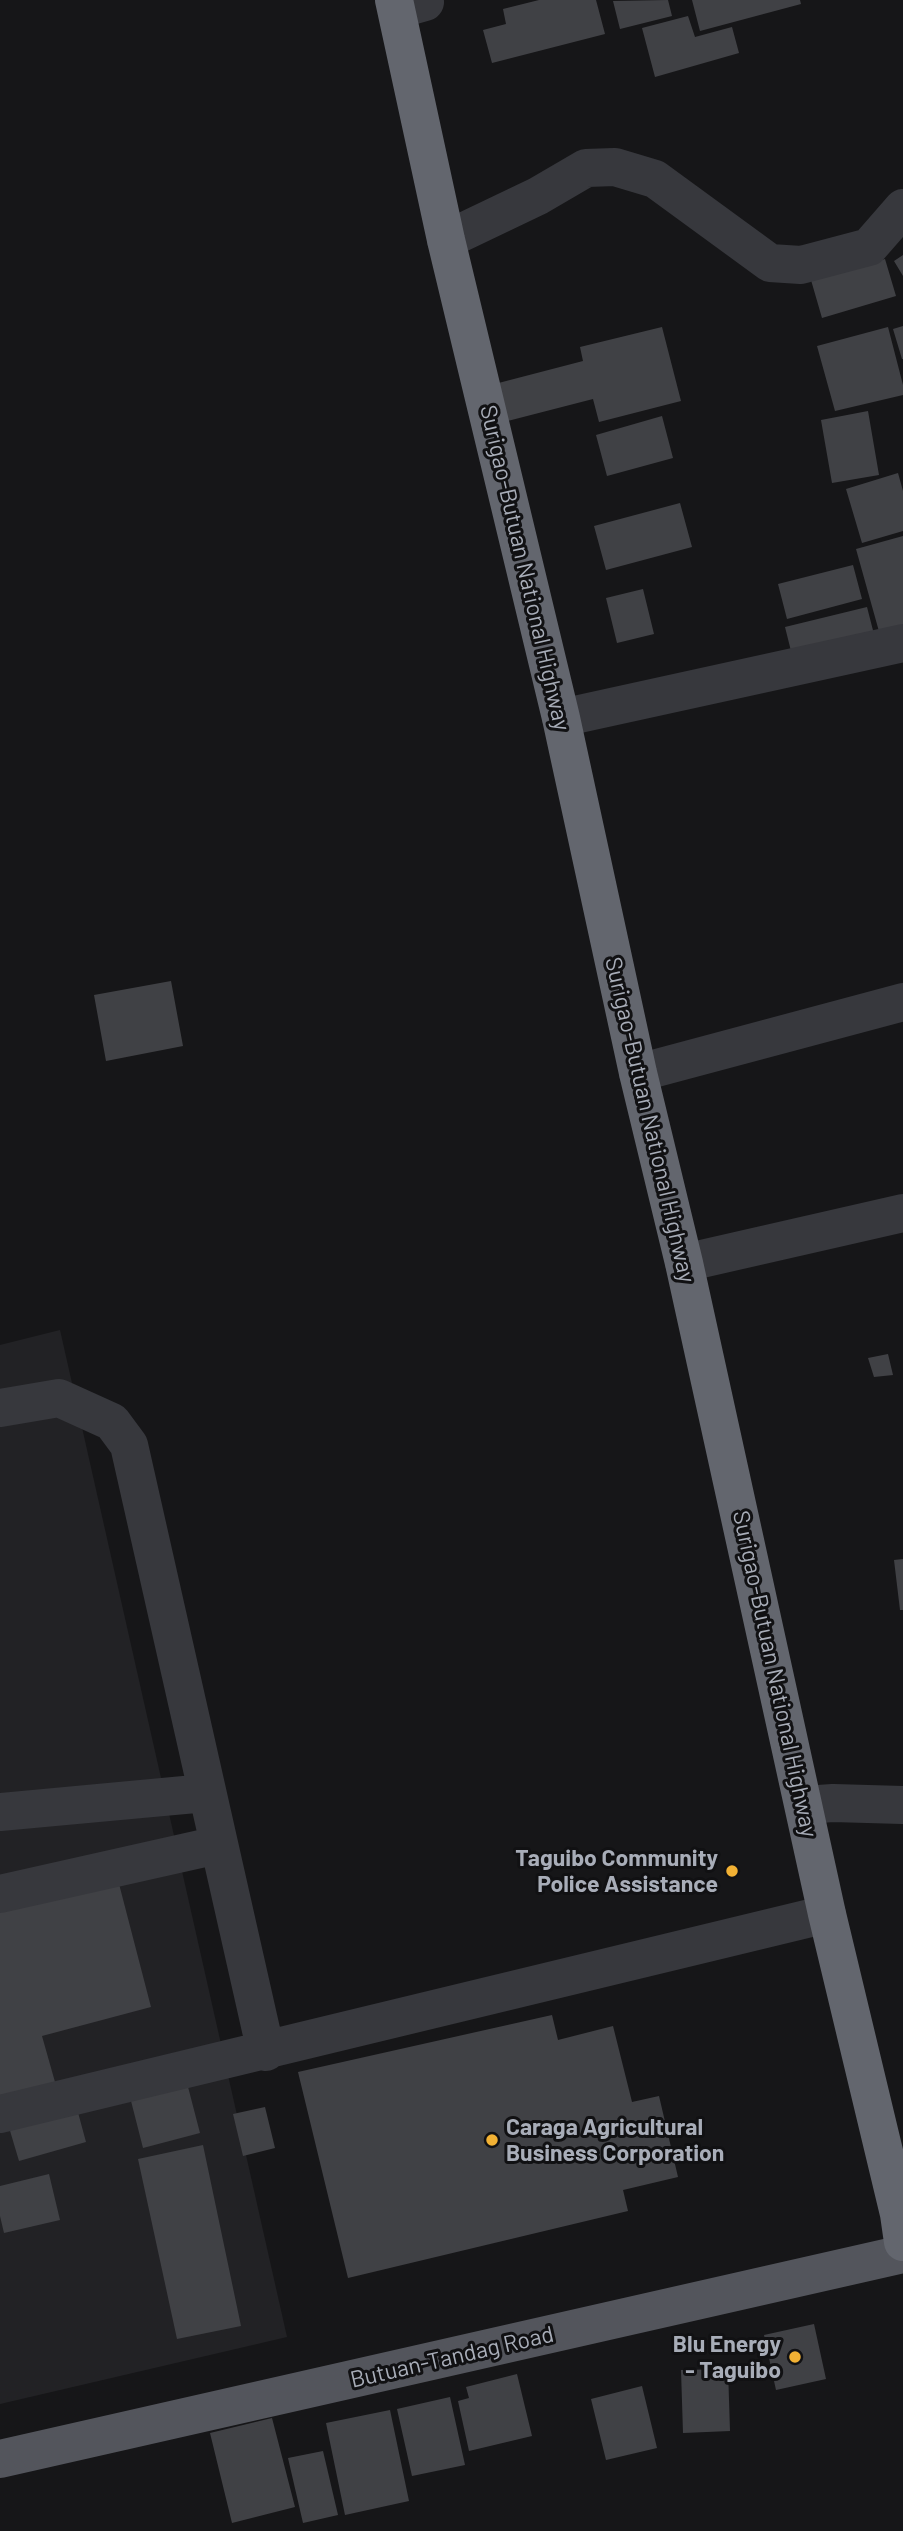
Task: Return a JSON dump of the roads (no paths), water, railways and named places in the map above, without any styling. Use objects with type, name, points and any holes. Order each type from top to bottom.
[{"type":"highway","name":"Surigao-Butuan National Highway","points":[[405,4],[446,240],[561,718],[827,1914],[902,2223]]},
{"type":"main road","name":"Butuan-Tandag Road","points":[[0,2459],[903,2254]]},
{"type":"street","points":[[446,240],[538,196],[586,168],[615,167],[655,179],[770,263],[801,265],[869,247],[903,208]]},
{"type":"street","points":[[561,718],[903,643]]},
{"type":"street","points":[[638,1073],[903,1002]]},
{"type":"street","points":[[684,1263],[903,1213]]},
{"type":"street","points":[[0,1408],[59,1398],[113,1422],[129,1445],[265,2052]]},
{"type":"street","points":[[0,1812],[205,1793]]},
{"type":"street","points":[[804,1805],[903,1805]]},
{"type":"street","points":[[0,1894],[218,1844]]},
{"type":"street","points":[[0,2114],[827,1914]]},
{"type":"place","name":"Taguibo Community Police Assistance","points":[[732,1871]]},
{"type":"place","name":"Caraga Agricultural Business Corporation","points":[[492,2140]]},
{"type":"place","name":"Blu Energy - Taguibo","points":[[795,2357]]}]
